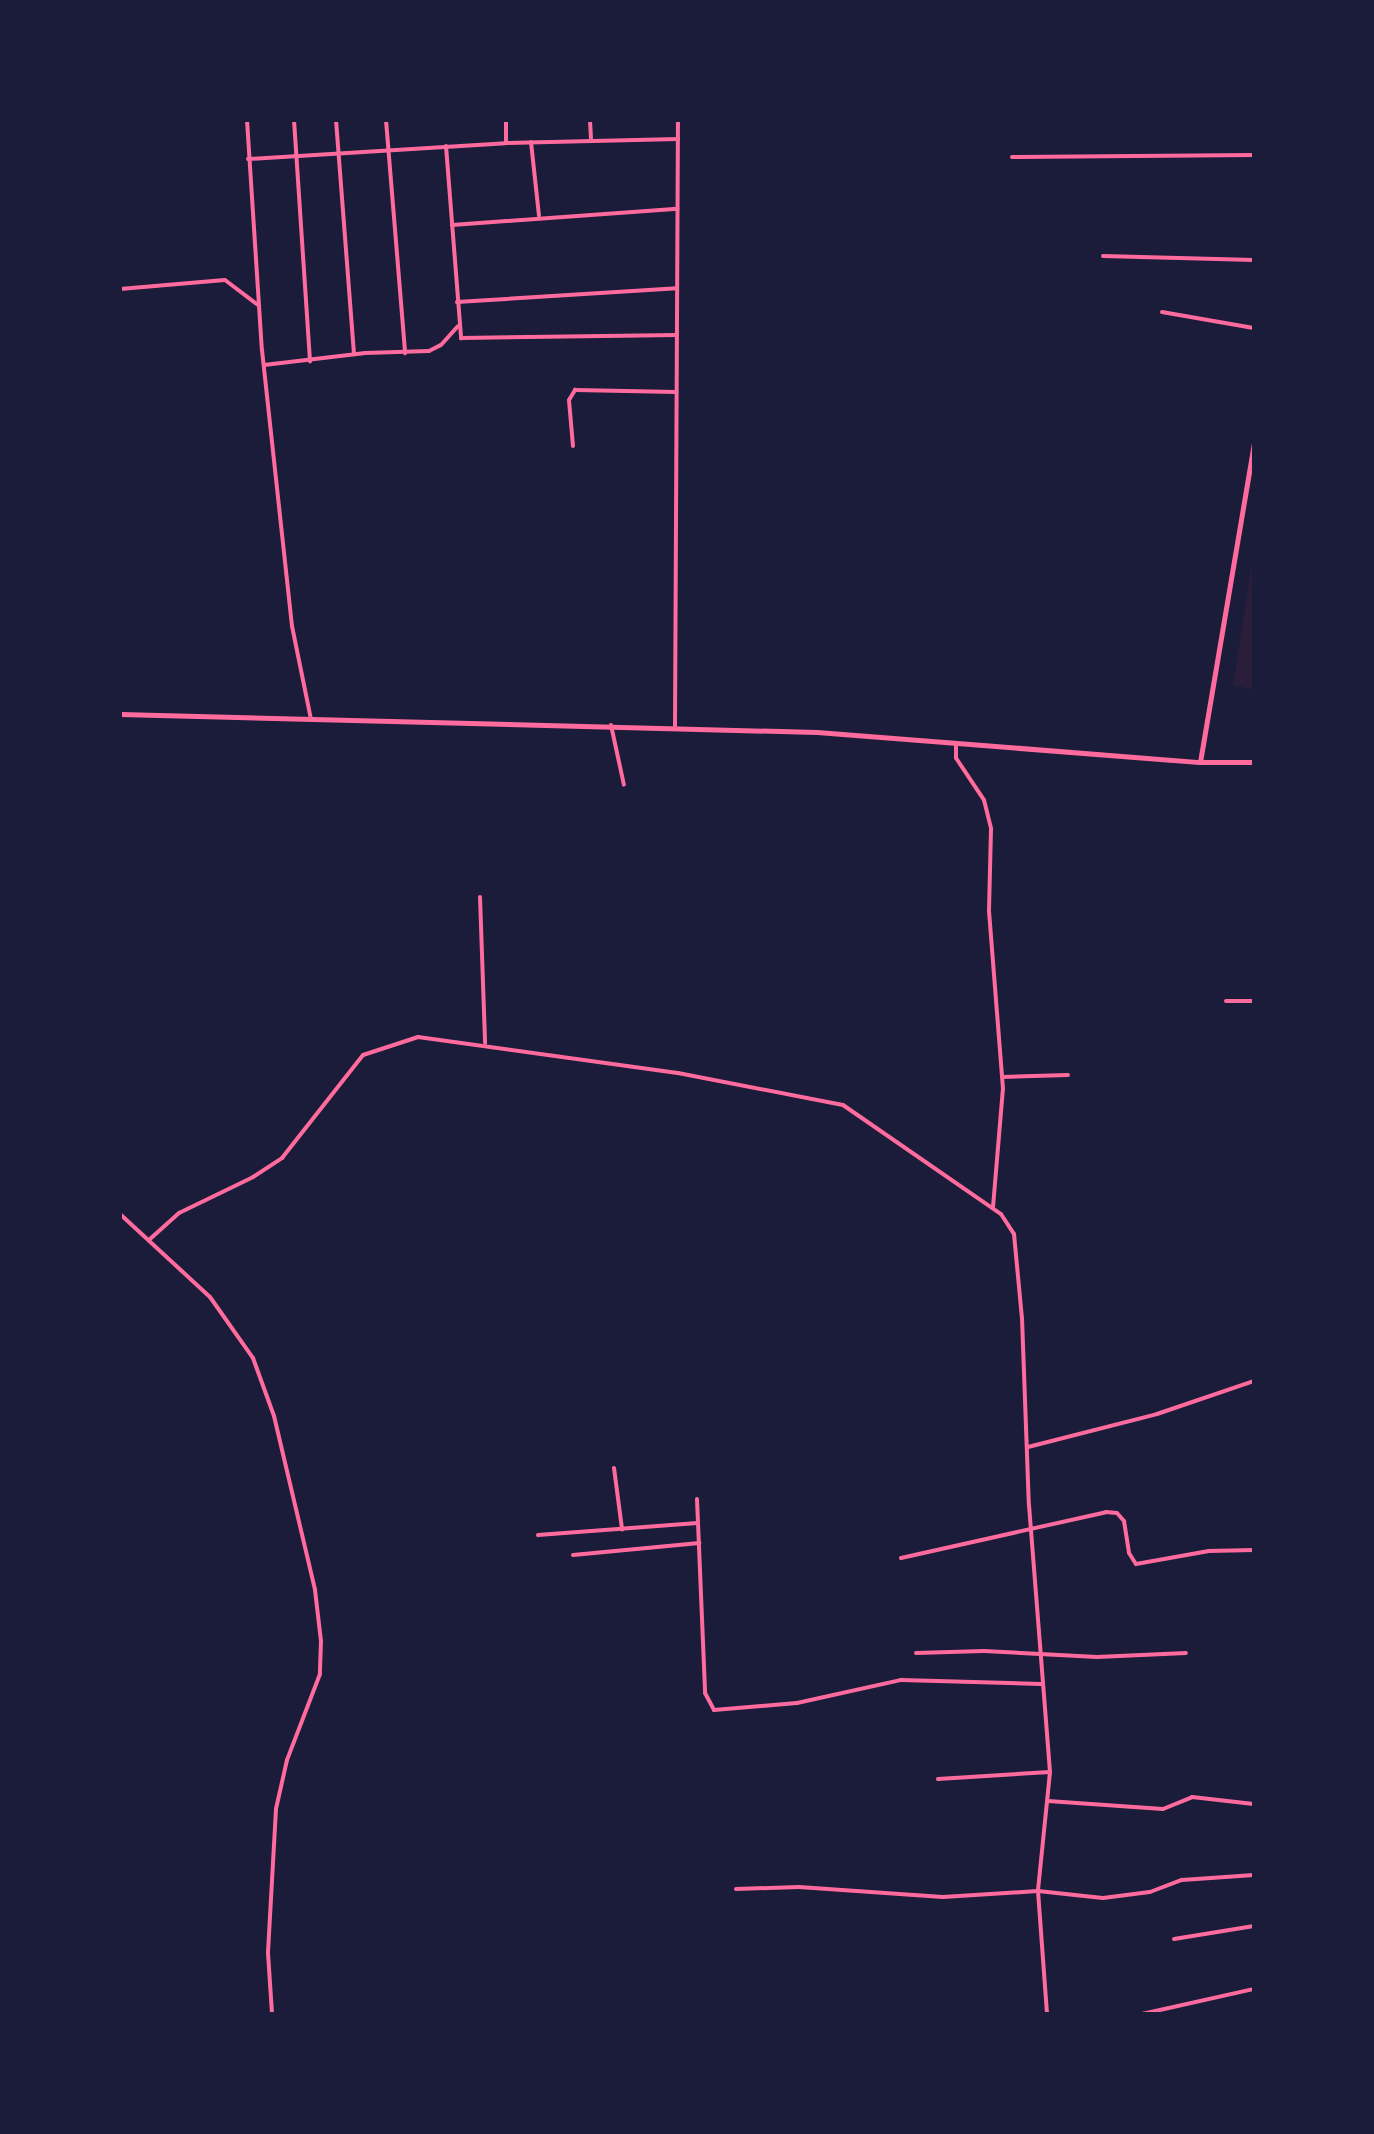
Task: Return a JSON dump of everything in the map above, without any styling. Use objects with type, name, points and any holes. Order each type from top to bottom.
[{"type":"street","points":[[247,120],[264,365],[292,626],[311,719]]},
{"type":"street","points":[[294,120],[310,360]]},
{"type":"street","points":[[336,120],[354,354]]},
{"type":"street","points":[[386,120],[405,353]]},
{"type":"street","points":[[506,120],[506,143]]},
{"type":"street","points":[[590,120],[592,139]]},
{"type":"street","points":[[674,726],[678,120]]},
{"type":"street","points":[[248,159],[506,143],[678,138]]},
{"type":"street","points":[[531,142],[539,216]]},
{"type":"street","points":[[446,146],[461,338],[677,336]]},
{"type":"street","points":[[1012,157],[1254,154]]},
{"type":"street","points":[[452,225],[678,209]]},
{"type":"street","points":[[1103,256],[1254,260]]},
{"type":"street","points":[[120,288],[225,280],[258,305]]},
{"type":"street","points":[[457,302],[677,288]]},
{"type":"street","points":[[1162,312],[1254,328]]},
{"type":"street","points":[[264,365],[436,349],[458,326]]},
{"type":"street","points":[[573,446],[569,400],[575,390],[677,392]]},
{"type":"street","points":[[1200,762],[1254,444]]},
{"type":"street","points":[[120,714],[674,726],[1200,762],[1254,762]]},
{"type":"street","points":[[611,725],[624,785]]},
{"type":"street","points":[[956,744],[956,758],[984,800],[991,829],[989,911],[1003,1077],[993,1207]]},
{"type":"street","points":[[480,898],[485,1044]]},
{"type":"street","points":[[1226,1001],[1254,1001]]},
{"type":"street","points":[[150,1239],[179,1213],[254,1178],[282,1158],[363,1056],[418,1037],[740,1084],[844,1105],[993,1207],[1014,1234],[1030,1528],[1043,1653],[1050,1772],[1038,1891],[1047,2014]]},
{"type":"street","points":[[1003,1077],[1068,1075]]},
{"type":"street","points":[[120,1214],[218,1305],[252,1358],[274,1416],[318,1608],[320,1674],[287,1760],[276,1809],[268,1953],[272,2014]]},
{"type":"street","points":[[1028,1446],[1157,1414],[1254,1381]]},
{"type":"street","points":[[614,1468],[622,1528]]},
{"type":"street","points":[[697,1499],[705,1693],[714,1710],[797,1703],[901,1680],[1042,1684]]},
{"type":"street","points":[[901,1558],[1106,1512],[1117,1514],[1124,1521],[1129,1553],[1136,1564],[1209,1551],[1254,1550]]},
{"type":"street","points":[[538,1535],[698,1523]]},
{"type":"street","points":[[573,1555],[699,1543]]},
{"type":"street","points":[[916,1653],[1090,1657],[1186,1653]]},
{"type":"street","points":[[938,1779],[1050,1772]]},
{"type":"street","points":[[1048,1802],[1162,1809],[1192,1797],[1254,1804]]},
{"type":"street","points":[[736,1889],[799,1887],[943,1896],[1038,1891],[1104,1898],[1150,1892],[1182,1880],[1254,1875]]},
{"type":"street","points":[[1174,1940],[1254,1926]]},
{"type":"street","points":[[1142,2014],[1254,1989]]},
{"type":"shaded area","points":[[1254,550],[1254,690],[1233,685]]}]
